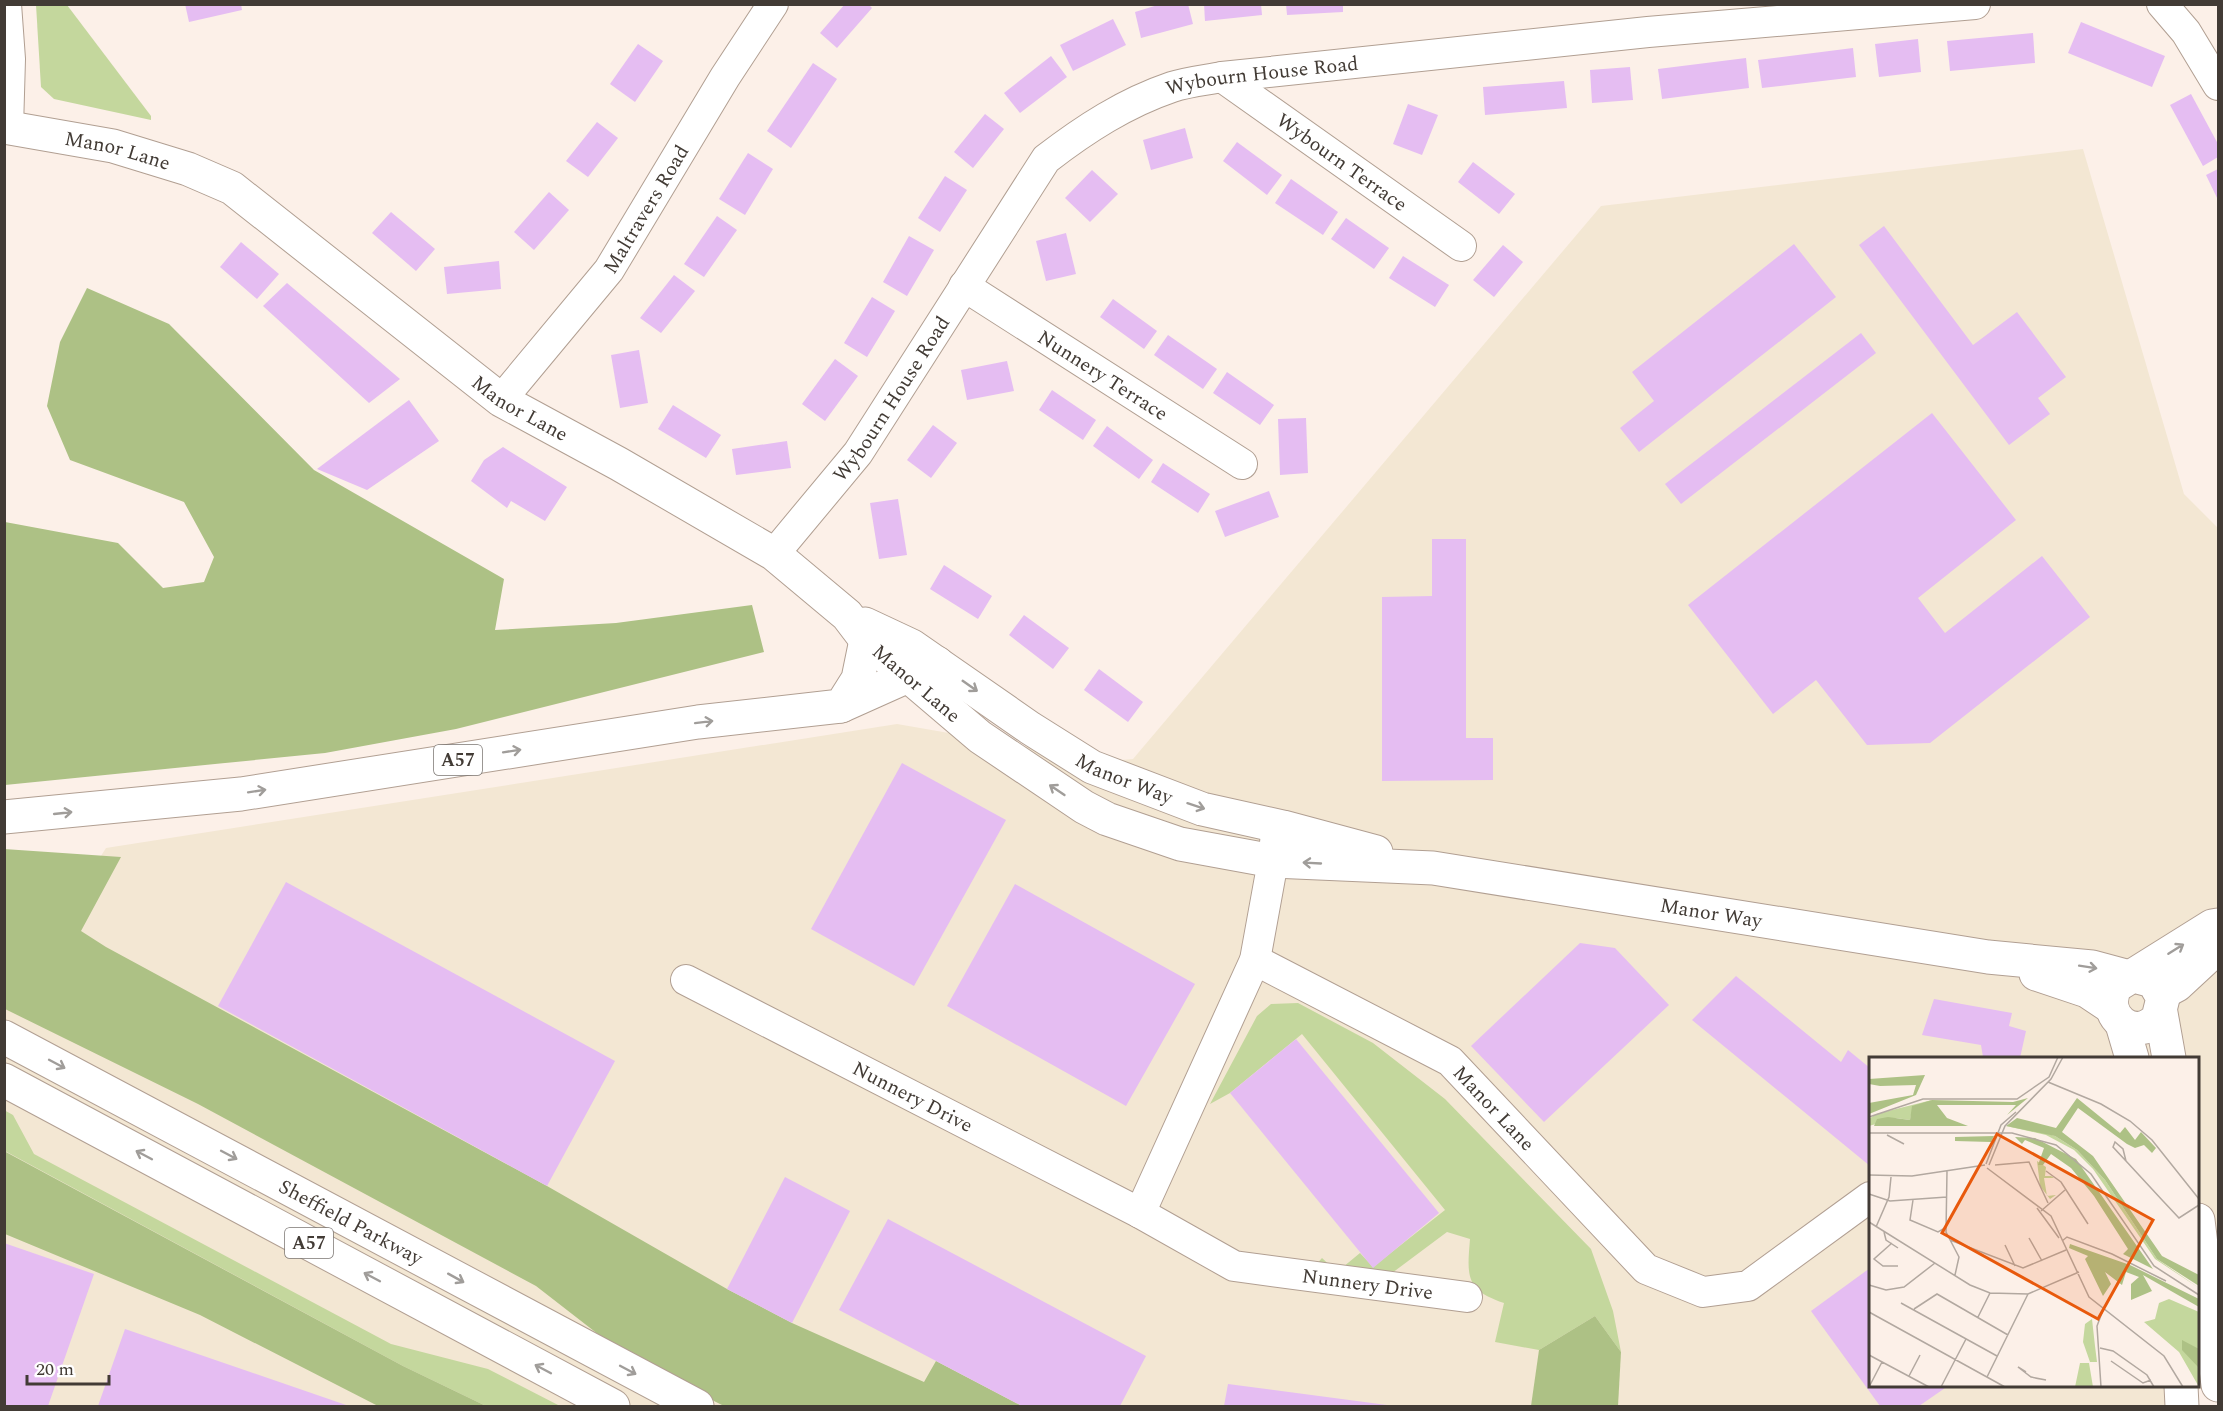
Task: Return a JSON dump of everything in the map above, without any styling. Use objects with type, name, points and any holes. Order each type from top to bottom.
[{"type":"main road","name":"Manor Lane","points":[[6,128],[113,146],[188,169],[232,188],[501,400],[619,464],[774,554],[857,628],[923,670],[980,737],[1084,807],[1107,819]]},
{"type":"main road","points":[[841,706],[858,679],[857,628]]},
{"type":"main road","name":"A57","points":[[4,817],[241,794],[698,722],[841,706],[923,670]]},
{"type":"main road","name":"Manor Way","points":[[923,670],[1092,767],[1202,808],[1277,825],[1433,868],[1988,957],[2092,967],[2153,981],[2162,1003]]},
{"type":"main road","name":"Manor Way","points":[[1107,819],[1180,844],[1273,861],[1433,868]]},
{"type":"main road","points":[[2131,1057],[2116,1016],[2113,990],[2119,982],[2212,926],[2218,926]]},
{"type":"main road","points":[[2116,1016],[2141,1029],[2153,1024],[2162,1003],[2177,985],[2218,947]]},
{"type":"main road","name":"Manor Way","points":[[1988,957],[2087,991],[2116,1016]]},
{"type":"main road","points":[[2162,1003],[2169,1057]]},
{"type":"main road","name":"Sheffield Parkway","points":[[4,1037],[697,1407]]},
{"type":"main road","name":"Sheffield Parkway","points":[[4,1080],[614,1407]]},
{"type":"main road","points":[[2199,1236],[2202,1283],[2218,1385]]},
{"type":"main road","points":[[2181,1387],[2182,1407]]},
{"type":"street","name":"Manor Lane","points":[[6,4],[10,59],[6,128]]},
{"type":"street","name":"Maltravers Road","points":[[501,400],[609,270],[725,77],[773,4]]},
{"type":"street","name":"Wybourn House Road","points":[[774,554],[858,453],[1046,159],[1085,129],[1126,106],[1173,87],[1222,77],[1648,32],[1975,4]]},
{"type":"street","points":[[2162,4],[2186,32],[2217,75]]},
{"type":"street","name":"Wybourn Terrace","points":[[1222,77],[1461,246]]},
{"type":"street","name":"Nunnery Terrace","points":[[964,286],[1242,464]]},
{"type":"street","points":[[1140,1213],[1255,960],[1273,861],[1277,825]]},
{"type":"street","name":"Manor Lane","points":[[1255,960],[1450,1061],[1646,1269],[1702,1292],[1748,1286],[1869,1198]]},
{"type":"street","name":"Nunnery Drive","points":[[686,980],[1140,1213],[1234,1266],[1467,1297]]},
{"type":"shaded area","points":[[2083,149],[2184,494],[2218,528],[2218,1380],[2166,1406],[5,1406],[4,1009],[106,848],[897,724],[1109,761],[1133,759],[1601,206]]},
{"type":"green space","points":[[36,5],[67,5],[151,116],[151,120],[54,99],[41,87]]},
{"type":"green space","points":[[87,288],[169,324],[314,470],[504,579],[495,630],[616,623],[752,605],[764,652],[456,729],[325,753],[5,785],[5,522],[118,543],[163,588],[204,582],[214,557],[184,502],[70,460],[47,406],[60,342]]},
{"type":"green space","points":[[4,849],[121,857],[81,931],[106,947],[547,1186],[727,1289],[792,1323],[924,1382],[936,1361],[1022,1406],[724,1406],[670,1379],[603,1338],[536,1286],[198,1104],[5,1009]]},
{"type":"green space","points":[[1298,1003],[1373,1043],[1445,1099],[1591,1249],[1613,1311],[1621,1352],[1595,1316],[1539,1350],[1495,1342],[1504,1303],[1482,1293],[1471,1280],[1469,1272],[1470,1239],[1447,1232],[1384,1279],[1337,1272],[1360,1253],[1373,1267],[1445,1210],[1302,1034],[1230,1093],[1210,1104],[1257,1016],[1271,1004]]},
{"type":"green space","points":[[4,1110],[13,1115],[34,1154],[391,1344],[488,1369],[560,1406],[486,1406],[403,1366],[5,1151]]},
{"type":"green space","points":[[4,1151],[403,1366],[486,1406],[378,1406],[200,1315],[5,1234]]},
{"type":"green space","points":[[1322,1258],[1337,1272],[1313,1268]]},
{"type":"green space","points":[[1595,1316],[1621,1352],[1618,1406],[1531,1406],[1539,1350]]},
{"type":"building","points":[[185,4],[241,4],[242,10],[189,22]]},
{"type":"building","points":[[845,4],[868,4],[872,8],[837,48],[820,33]]},
{"type":"building","points":[[1161,4],[1188,4],[1193,24],[1141,38],[1135,12]]},
{"type":"building","points":[[1204,4],[1261,4],[1262,15],[1205,21]]},
{"type":"building","points":[[1286,4],[1343,4],[1343,12],[1287,15]]},
{"type":"building","points":[[1113,19],[1126,45],[1073,71],[1060,45]]},
{"type":"building","points":[[2081,22],[2165,56],[2152,87],[2068,53]]},
{"type":"building","points":[[2033,33],[2035,63],[1950,71],[1947,41]]},
{"type":"building","points":[[1918,39],[1921,72],[1879,77],[1875,44]]},
{"type":"building","points":[[638,44],[663,61],[635,102],[610,84]]},
{"type":"building","points":[[1853,48],[1856,77],[1762,88],[1758,60]]},
{"type":"building","points":[[1051,56],[1067,77],[1020,113],[1004,93]]},
{"type":"building","points":[[1746,58],[1749,88],[1662,99],[1658,69]]},
{"type":"building","points":[[813,63],[837,79],[791,148],[767,131]]},
{"type":"building","points":[[1630,67],[1633,100],[1592,103],[1590,70]]},
{"type":"building","points":[[1564,81],[1567,108],[1485,115],[1483,87]]},
{"type":"building","points":[[2191,94],[2218,144],[2218,157],[2203,166],[2170,105]]},
{"type":"building","points":[[1408,104],[1438,115],[1422,155],[1393,144]]},
{"type":"building","points":[[985,114],[1004,129],[973,168],[954,152]]},
{"type":"building","points":[[597,122],[618,138],[588,177],[566,161]]},
{"type":"building","points":[[1185,128],[1193,158],[1151,170],[1143,140]]},
{"type":"building","points":[[1237,142],[1282,175],[1267,195],[1223,161]]},
{"type":"building","points":[[748,153],[773,169],[745,215],[719,199]]},
{"type":"building","points":[[1473,162],[1515,194],[1499,214],[1458,182]]},
{"type":"building","points":[[2218,169],[2218,200],[2206,175]]},
{"type":"building","points":[[1092,170],[1118,194],[1090,222],[1065,198]]},
{"type":"building","points":[[945,176],[967,190],[940,232],[918,218]]},
{"type":"building","points":[[1291,179],[1338,212],[1323,235],[1275,203]]},
{"type":"building","points":[[549,192],[569,210],[534,250],[514,232]]},
{"type":"building","points":[[391,212],[435,249],[416,271],[372,233]]},
{"type":"building","points":[[717,216],[737,230],[704,277],[684,264]]},
{"type":"building","points":[[1346,218],[1389,248],[1374,269],[1331,239]]},
{"type":"building","points":[[1884,226],[1973,345],[2017,312],[2066,377],[2038,398],[2050,414],[2009,445],[1859,245]]},
{"type":"building","points":[[1066,233],[1076,274],[1046,281],[1036,241]]},
{"type":"building","points":[[909,236],[934,250],[907,296],[883,282]]},
{"type":"building","points":[[241,242],[279,274],[257,299],[220,267]]},
{"type":"building","points":[[1794,244],[1836,297],[1639,452],[1620,428],[1654,401],[1632,372]]},
{"type":"building","points":[[1503,245],[1523,262],[1494,297],[1473,280]]},
{"type":"building","points":[[1403,256],[1449,285],[1435,307],[1389,278]]},
{"type":"building","points":[[499,261],[501,289],[447,294],[444,267]]},
{"type":"building","points":[[674,275],[695,291],[661,333],[640,318]]},
{"type":"building","points":[[287,283],[400,379],[369,403],[263,306]]},
{"type":"building","points":[[872,297],[895,311],[867,357],[844,343]]},
{"type":"building","points":[[1113,299],[1157,331],[1144,349],[1100,317]]},
{"type":"building","points":[[1861,333],[1876,353],[1681,504],[1665,484]]},
{"type":"building","points":[[1168,335],[1217,369],[1203,389],[1154,355]]},
{"type":"building","points":[[639,350],[648,403],[620,408],[611,355]]},
{"type":"building","points":[[835,359],[858,376],[825,421],[802,404]]},
{"type":"building","points":[[1007,361],[1014,391],[967,400],[961,370]]},
{"type":"building","points":[[1227,372],[1274,405],[1260,425],[1213,393]]},
{"type":"building","points":[[1052,390],[1096,420],[1083,440],[1039,410]]},
{"type":"building","points":[[409,400],[439,441],[367,490],[317,469]]},
{"type":"building","points":[[673,405],[721,435],[706,458],[658,429]]},
{"type":"building","points":[[1932,413],[2016,520],[1918,598],[1945,633],[2042,556],[2090,617],[1930,743],[1867,745],[1816,680],[1773,714],[1688,605]]},
{"type":"building","points":[[1306,418],[1308,473],[1280,475],[1278,419]]},
{"type":"building","points":[[933,425],[957,443],[931,478],[907,460]]},
{"type":"building","points":[[1107,426],[1153,460],[1139,479],[1093,446]]},
{"type":"building","points":[[787,441],[791,468],[736,475],[732,449]]},
{"type":"building","points":[[503,447],[567,487],[545,521],[511,501],[507,508],[471,481],[484,460]]},
{"type":"building","points":[[1163,463],[1210,494],[1198,513],[1151,482]]},
{"type":"building","points":[[1269,491],[1279,517],[1225,537],[1215,511]]},
{"type":"building","points":[[898,499],[907,555],[879,559],[870,503]]},
{"type":"building","points":[[1432,539],[1466,539],[1466,738],[1493,738],[1493,780],[1382,781],[1382,597],[1432,596]]},
{"type":"building","points":[[944,565],[992,596],[978,619],[930,589]]},
{"type":"building","points":[[1024,615],[1069,648],[1053,669],[1009,635]]},
{"type":"building","points":[[1099,669],[1143,702],[1128,722],[1084,690]]},
{"type":"building","points":[[902,763],[1006,820],[914,986],[811,929]]},
{"type":"building","points":[[286,882],[615,1061],[547,1186],[218,1006]]},
{"type":"building","points":[[1015,884],[1195,984],[1126,1106],[947,1006]]},
{"type":"building","points":[[1580,943],[1615,948],[1669,1005],[1544,1122],[1471,1046]]},
{"type":"building","points":[[1736,976],[1841,1062],[1848,1050],[1869,1067],[1869,1165],[1692,1020]]},
{"type":"building","points":[[1934,999],[2012,1013],[2009,1026],[2026,1031],[2020,1057],[1983,1057],[1981,1045],[1922,1035]]},
{"type":"building","points":[[1296,1039],[1439,1213],[1373,1268],[1230,1093]]},
{"type":"building","points":[[785,1177],[850,1211],[792,1323],[727,1289]]},
{"type":"building","points":[[888,1219],[1146,1356],[1120,1406],[1022,1406],[839,1310]]},
{"type":"building","points":[[4,1243],[94,1274],[48,1406],[4,1406]]},
{"type":"building","points":[[1869,1269],[1869,1387],[1947,1387],[1919,1406],[1880,1406],[1811,1311]]},
{"type":"building","points":[[125,1329],[349,1406],[98,1406]]},
{"type":"building","points":[[1228,1384],[1387,1405],[1387,1406],[1224,1406]]}]
